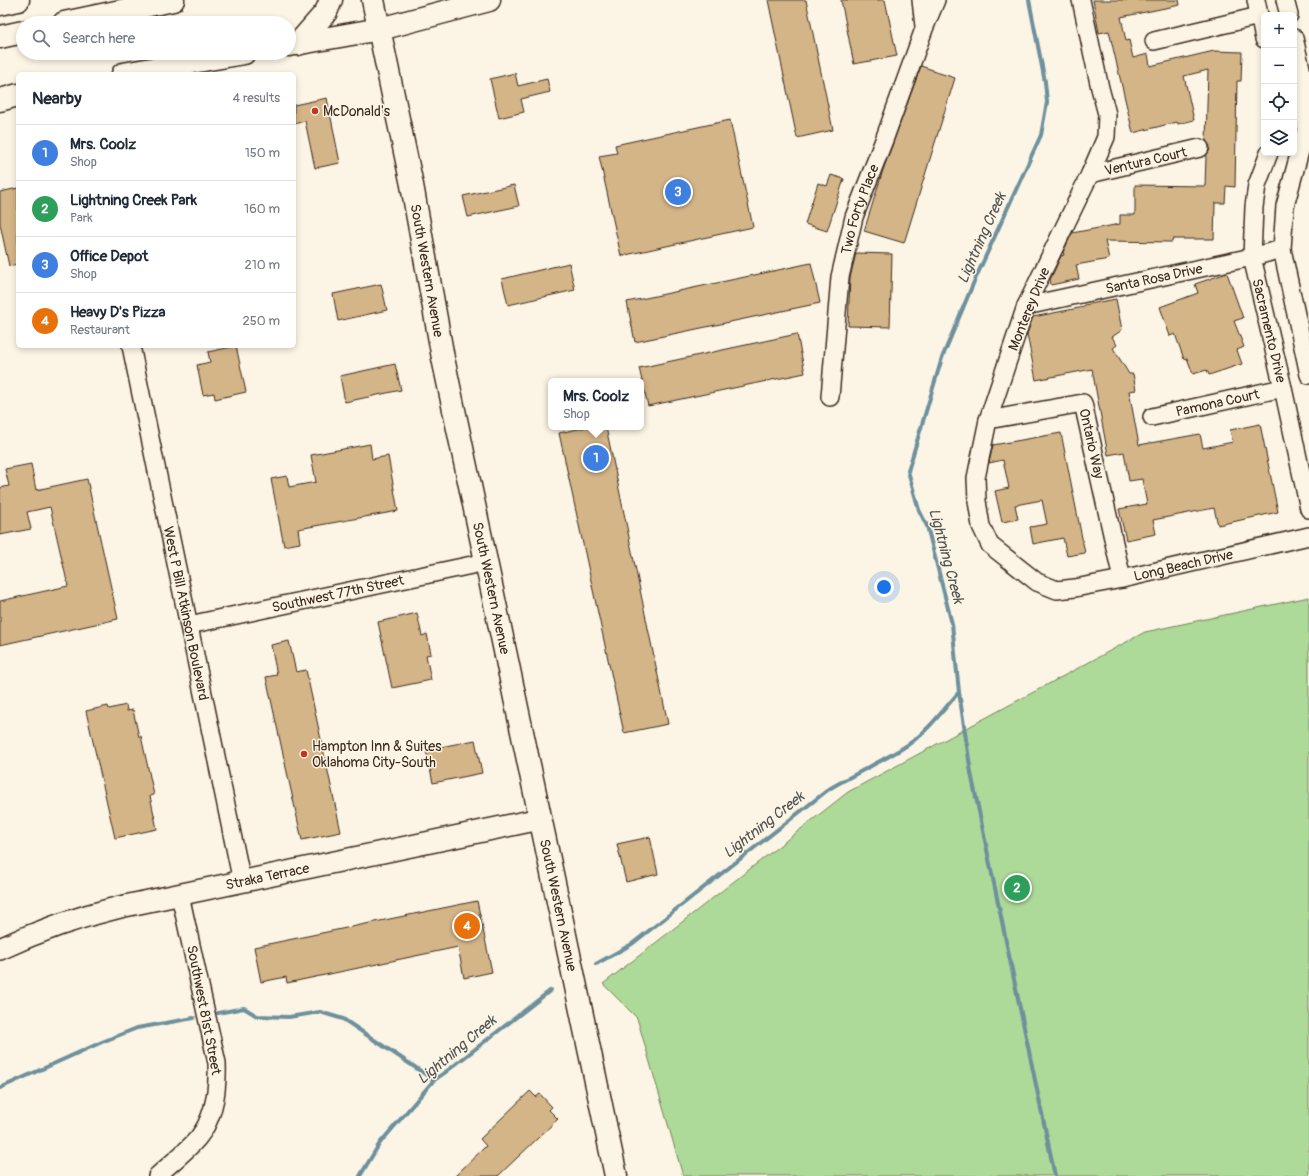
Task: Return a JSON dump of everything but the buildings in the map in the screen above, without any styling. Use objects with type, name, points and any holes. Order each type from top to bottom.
[{"type":"main road","points":[[0,4],[18,0]]},
{"type":"main road","points":[[97,16],[172,0]]},
{"type":"main road","points":[[296,43],[326,12],[331,0]]},
{"type":"main road","name":"South Western Avenue","points":[[373,0],[412,185],[444,363],[616,1176]]},
{"type":"main road","points":[[439,0],[461,8]]},
{"type":"main road","points":[[296,45],[380,29],[489,0]]},
{"type":"main road","points":[[0,37],[16,34]]},
{"type":"main road","points":[[135,72],[204,60]]},
{"type":"main road","points":[[0,100],[16,96]]},
{"type":"street","name":"Two Forty Place","points":[[921,0],[924,29]]},
{"type":"street","name":"Two Forty Place","points":[[830,397],[840,277],[854,217],[936,0]]},
{"type":"street","name":"Monterey Drive","points":[[1057,590],[1037,582],[990,544],[982,526],[977,501],[976,478],[988,420],[1026,306],[1090,174],[1106,137],[1107,114],[1081,0]]},
{"type":"street","points":[[1285,0],[1288,12]]},
{"type":"street","points":[[1154,41],[1257,8],[1261,26]]},
{"type":"street","points":[[1296,48],[1303,76],[1306,129],[1285,206],[1282,249],[1309,375]]},
{"type":"street","name":"Ventura Court","points":[[1090,174],[1200,148]]},
{"type":"street","name":"Sacramento Drive","points":[[1268,156],[1257,185],[1254,207],[1252,257],[1283,388],[1309,509]]},
{"type":"street","name":"Santa Rosa Drive","points":[[1026,306],[1252,257],[1282,249]]},
{"type":"street","name":"West P Bill Atkinson Boulevard","points":[[131,348],[242,882]]},
{"type":"street","name":"Pamona Court","points":[[1152,417],[1283,388]]},
{"type":"street","name":"Ontario Way","points":[[988,420],[1083,403],[1122,579]]},
{"type":"street","name":"Long Beach Drive","points":[[1057,590],[1122,579],[1309,536]]},
{"type":"street","name":"Southwest 77th Street","points":[[189,625],[486,562]]},
{"type":"street","name":"Straka Terrace","points":[[0,949],[26,937],[96,913],[540,819]]},
{"type":"street","name":"Southwest 81st Street","points":[[157,1176],[197,1138],[206,1126],[215,1100],[218,1081],[217,1062],[180,894]]},
{"type":"green space","points":[[1309,597],[1309,1176],[683,1176],[637,1018],[603,984],[848,792],[1145,632]]},
{"type":"waterway","name":"Lightning Creek","points":[[1029,0],[1045,82],[1047,102],[1041,135],[973,284],[942,358],[908,471],[919,510],[927,526],[952,624],[959,692],[971,773],[1055,1176]]},
{"type":"waterway","name":"Lightning Creek","points":[[596,964],[632,944],[829,789],[909,744],[929,726],[959,692]]},
{"type":"waterway","name":"Lightning Creek","points":[[360,1176],[380,1143],[434,1080],[551,990]]},
{"type":"waterway","points":[[218,1013],[244,1008],[257,1016],[289,1017],[320,1012],[343,1019],[434,1080]]},
{"type":"waterway","points":[[0,1088],[102,1042],[137,1028],[194,1018]]},
{"type":"place","name":"McDonald's","points":[[315,111]]},
{"type":"place","name":"Office Depot","points":[[678,192]]},
{"type":"place","name":"Mrs. Coolz","points":[[596,458]]},
{"type":"place","name":"Hampton Inn & Suites Oklahoma City-South","points":[[304,754]]},
{"type":"place","name":"Lightning Creek Park","points":[[1017,888]]},
{"type":"place","name":"Heavy D's Pizza","points":[[467,926]]}]
